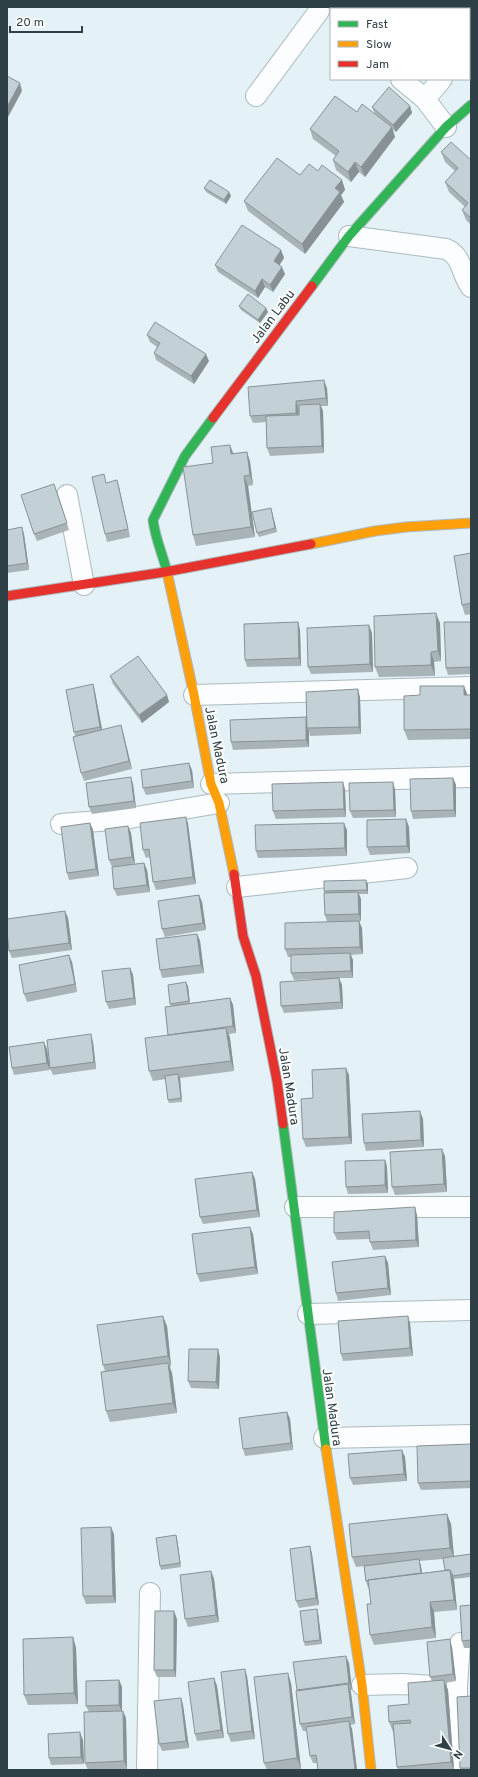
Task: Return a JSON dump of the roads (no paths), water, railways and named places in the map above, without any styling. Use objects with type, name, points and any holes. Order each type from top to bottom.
[{"type":"street","points":[[256,96],[324,13]]},
{"type":"street","points":[[402,80],[425,99],[446,127]]},
{"type":"street","points":[[425,99],[441,80]]},
{"type":"street","name":"Jalan Labu","points":[[165,572],[162,552],[154,531],[153,520],[185,456],[349,236],[446,127],[471,105]]},
{"type":"street","points":[[349,236],[452,251],[460,262],[471,288]]},
{"type":"street","points":[[66,495],[84,585]]},
{"type":"street","points":[[7,596],[165,572],[375,531],[406,527],[471,523]]},
{"type":"street","name":"Jalan Madura","points":[[165,572],[194,695],[211,784],[219,804],[237,887],[243,936],[256,976],[277,1081],[295,1207],[324,1438],[362,1685],[371,1770]]},
{"type":"street","points":[[194,695],[471,687]]},
{"type":"street","points":[[211,784],[471,777]]},
{"type":"street","points":[[61,824],[124,819],[219,804]]},
{"type":"street","points":[[237,887],[407,868]]},
{"type":"street","points":[[295,1207],[471,1207]]},
{"type":"street","points":[[308,1314],[471,1310]]},
{"type":"street","points":[[324,1438],[471,1435]]},
{"type":"street","points":[[147,1770],[150,1594]]},
{"type":"street","points":[[458,1770],[464,1682],[460,1643]]},
{"type":"street","points":[[362,1685],[402,1684],[428,1686],[464,1682]]}]
